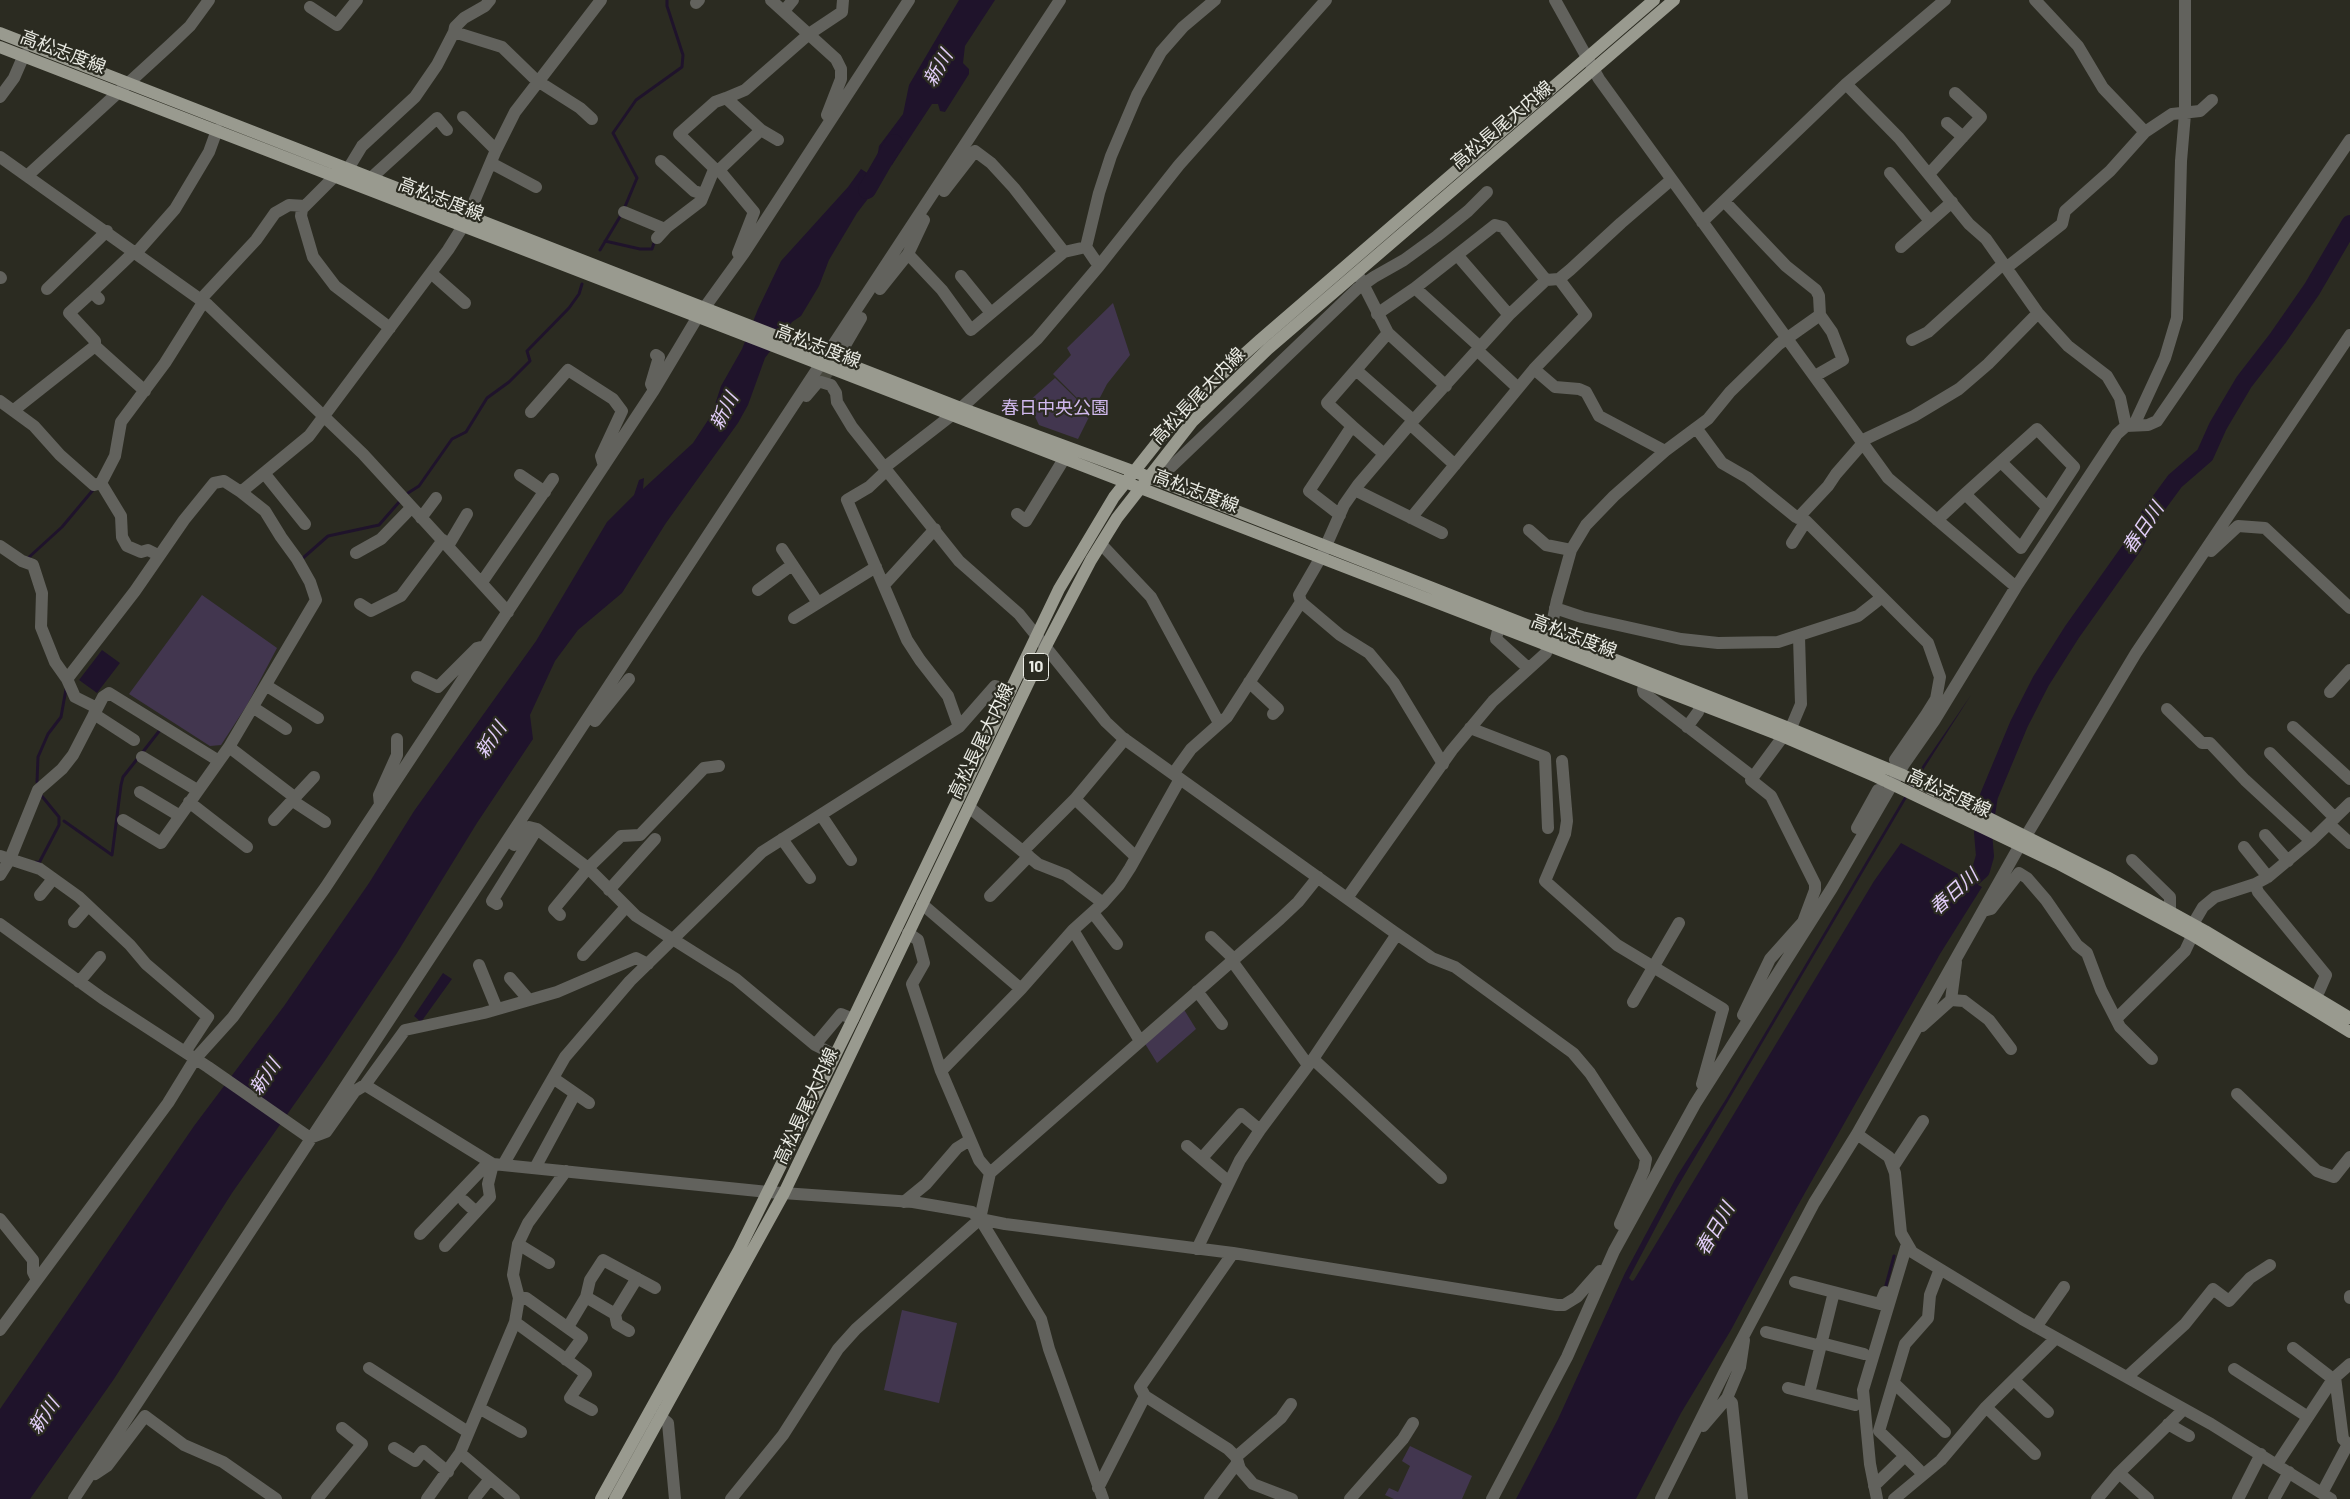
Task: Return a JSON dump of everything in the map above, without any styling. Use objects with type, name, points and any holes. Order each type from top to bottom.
[{"type":"main road","name":"高松長尾大内線","points":[[615,1499],[784,1193],[1046,646],[1101,544],[1170,448],[1205,409],[1352,267],[1586,58],[1654,0]]},
{"type":"main road","name":"高松長尾大内線","points":[[601,1499],[739,1250],[853,1019],[1037,634],[1078,554],[1125,483],[1175,420],[1201,393],[1352,267],[1593,71],[1674,0]]},
{"type":"main road","name":"高松志度線","points":[[0,33],[217,130],[335,176],[466,221],[705,315],[817,364],[1148,477],[1499,626],[1549,640],[1645,683],[1786,732],[1894,786],[2020,839],[2170,911],[2193,930],[2350,1032]]},
{"type":"main road","name":"高松志度線","points":[[0,47],[124,88],[348,169],[466,221]]},
{"type":"main road","name":"高松志度線","points":[[705,315],[825,353],[1064,460],[1323,552],[1786,732],[1901,774],[2193,930],[2350,1018]]},
{"type":"street","points":[[27,176],[190,26],[209,0]]},
{"type":"street","points":[[310,7],[337,25],[357,0]]},
{"type":"street","points":[[348,169],[362,146],[415,97],[436,65],[455,27],[464,18],[485,6],[490,0]]},
{"type":"street","points":[[241,492],[309,436],[432,272],[466,221],[490,163],[515,112],[601,0]]},
{"type":"street","points":[[771,0],[836,59],[841,69],[841,79],[823,125],[824,130]]},
{"type":"street","points":[[784,11],[793,0]]},
{"type":"street","points":[[737,263],[739,247],[754,212],[718,170],[679,134],[715,102],[745,90],[809,34],[842,12],[843,0]]},
{"type":"street","points":[[190,1055],[233,1017],[380,808],[705,315],[908,0]]},
{"type":"street","points":[[844,347],[869,299],[1060,0]]},
{"type":"street","points":[[1100,266],[1086,247],[1098,193],[1111,156],[1137,95],[1161,52],[1183,27],[1215,0]]},
{"type":"street","points":[[959,727],[948,696],[920,660],[908,640],[847,500],[869,487],[886,469],[956,412],[1037,339],[1100,266],[1179,165],[1326,0]]},
{"type":"street","points":[[1555,0],[1593,71],[1888,478],[2016,587]]},
{"type":"street","points":[[1702,222],[1846,84],[1945,0]]},
{"type":"street","points":[[2035,0],[2078,46],[2103,88],[2145,132]]},
{"type":"street","points":[[1492,1499],[1567,1357],[1611,1257],[1698,1098],[1894,786],[1930,718],[2117,434],[2130,425],[2165,358],[2177,318],[2181,161],[2185,114],[2185,0]]},
{"type":"street","points":[[454,32],[502,47],[536,80],[539,80],[580,108],[592,119]]},
{"type":"street","points":[[0,97],[14,78],[24,55]]},
{"type":"street","points":[[1846,84],[1899,138],[1952,202],[1986,239],[2038,312],[2068,346],[2107,376],[2120,398],[2130,425]]},
{"type":"street","points":[[1929,174],[1981,117],[1955,93]]},
{"type":"street","points":[[726,98],[761,130],[778,140]]},
{"type":"street","points":[[1912,340],[1928,332],[2005,266],[2062,224],[2065,212],[2110,171],[2145,132],[2172,114],[2200,111],[2212,100]]},
{"type":"street","points":[[371,178],[437,118],[447,130]]},
{"type":"street","points":[[463,118],[496,150]]},
{"type":"street","points":[[1947,123],[1963,137]]},
{"type":"street","points":[[145,391],[95,346],[95,341],[69,313],[95,295],[164,222],[183,197],[209,152],[217,130]]},
{"type":"street","points":[[624,212],[661,234],[701,201],[713,172],[718,170],[761,130]]},
{"type":"street","points":[[2130,425],[2153,424],[2160,417],[2350,140]]},
{"type":"street","points":[[74,1499],[94,1473],[309,1138],[476,889],[782,424],[817,364],[908,254],[929,210],[975,151],[991,163],[1014,188],[1064,252]]},
{"type":"street","points":[[661,161],[694,191],[704,194]]},
{"type":"street","points":[[2,163],[27,176],[202,300],[363,454],[508,612]]},
{"type":"street","points":[[490,163],[536,187]]},
{"type":"street","points":[[1890,173],[1930,221]]},
{"type":"street","points":[[335,176],[302,209],[301,216],[313,257],[335,286],[390,328]]},
{"type":"street","points":[[1443,764],[1394,683],[1369,653],[1340,635],[1301,602],[1299,595],[1355,490],[1411,422],[1509,315],[1671,180]]},
{"type":"street","points":[[1171,467],[1364,284],[1404,260],[1437,236],[1468,211],[1487,192]]},
{"type":"street","points":[[1347,898],[1470,728],[1493,701],[1546,654],[1555,608],[1571,550],[1586,525],[1614,496],[1665,451],[1708,419],[1730,392],[1779,344],[1788,340],[1820,315],[1822,306],[1816,290],[1786,266],[1724,201]]},
{"type":"street","points":[[1901,247],[1952,202]]},
{"type":"street","points":[[0,401],[34,426],[60,455],[94,485],[101,483],[115,456],[121,422],[145,391],[202,300],[256,240],[275,213],[289,205],[305,206]]},
{"type":"street","points":[[1376,314],[1458,256],[1495,225],[1503,227],[1586,315],[1534,369],[1411,518]]},
{"type":"street","points":[[46,289],[107,231]]},
{"type":"street","points":[[908,254],[942,290],[971,330],[1064,252],[1086,247]]},
{"type":"street","points":[[1458,256],[1509,315]]},
{"type":"street","points":[[1352,267],[1364,284],[1376,314],[1388,333],[1446,386]]},
{"type":"street","points":[[432,272],[466,303]]},
{"type":"street","points":[[961,276],[991,313]]},
{"type":"street","points":[[1415,288],[1518,388]]},
{"type":"street","points":[[1792,543],[1802,520],[1862,442],[1914,416],[1959,389],[1988,364],[2038,312]]},
{"type":"street","points":[[1814,376],[1844,360],[1832,332],[1820,315]]},
{"type":"street","points":[[1384,454],[1327,403],[1388,333]]},
{"type":"street","points":[[1661,1499],[1743,1337],[1814,1203],[1857,1134],[2020,839],[2097,715],[2350,335]]},
{"type":"street","points":[[14,410],[95,346]]},
{"type":"street","points":[[654,390],[651,384],[659,357],[656,355]]},
{"type":"street","points":[[1534,369],[1555,387],[1579,389],[1586,392],[1599,416],[1665,451]]},
{"type":"street","points":[[531,412],[568,370],[613,399],[622,411],[601,456],[604,466]]},
{"type":"street","points":[[1356,370],[1455,465]]},
{"type":"street","points":[[782,424],[812,388],[822,380],[834,388],[837,402],[852,427],[959,561],[999,594],[1037,634],[1106,722],[1125,739],[1397,934],[1432,958],[1455,967],[1573,1053],[1590,1073],[1646,1159],[1644,1170],[1616,1234],[1611,1257],[1577,1297],[1564,1305],[1233,1253],[980,1219]]},
{"type":"street","points":[[1340,516],[1309,491],[1352,426]]},
{"type":"street","points":[[1697,429],[1722,463],[1748,478],[1802,520],[1928,643],[1940,677],[1936,699],[1930,718],[1895,760]]},
{"type":"street","points":[[1937,520],[1965,494],[2037,429],[2074,466],[2021,548],[1965,494]]},
{"type":"street","points":[[1017,514],[1026,520],[1064,460]]},
{"type":"street","points":[[2001,462],[2047,507]]},
{"type":"street","points":[[264,474],[305,524]]},
{"type":"street","points":[[520,475],[544,492]]},
{"type":"street","points":[[482,582],[553,479]]},
{"type":"street","points":[[67,680],[214,483],[224,481],[265,511],[310,582],[316,600],[254,708],[229,747],[161,843],[123,820]]},
{"type":"street","points":[[101,483],[121,516],[122,537],[127,546],[141,552],[148,550],[158,556]]},
{"type":"street","points":[[1355,490],[1442,533]]},
{"type":"street","points":[[421,518],[436,498]]},
{"type":"street","points":[[356,553],[381,539],[411,508]]},
{"type":"street","points":[[360,604],[371,611],[401,596],[446,543],[467,514]]},
{"type":"street","points":[[2196,564],[2238,526],[2265,528],[2350,608]]},
{"type":"street","points":[[884,585],[935,529]]},
{"type":"street","points":[[1529,530],[1546,545],[1571,550]]},
{"type":"street","points":[[1101,544],[1151,597],[1219,723]]},
{"type":"street","points":[[0,546],[22,562],[33,565],[42,593],[41,627],[54,662],[67,680],[75,697],[134,740]]},
{"type":"street","points":[[782,549],[818,603]]},
{"type":"street","points":[[758,590],[792,565]]},
{"type":"street","points":[[794,618],[876,567]]},
{"type":"street","points":[[1555,608],[1582,617],[1681,639],[1718,643],[1768,643],[1799,637],[1858,616],[1880,598]]},
{"type":"street","points":[[941,1070],[1021,989],[1073,930],[1093,913],[1119,886],[1136,857],[1191,749],[1227,717],[1301,602]]},
{"type":"street","points":[[1499,626],[1496,639],[1528,668]]},
{"type":"street","points":[[1799,637],[1801,704],[1786,732],[1750,780],[1770,796],[1815,884],[1806,924]]},
{"type":"street","points":[[417,677],[438,688],[477,648],[486,646]]},
{"type":"street","points":[[2330,692],[2350,670]]},
{"type":"street","points":[[575,738],[587,732],[613,696],[629,680]]},
{"type":"street","points":[[1250,682],[1278,709],[1273,714]]},
{"type":"street","points":[[1645,683],[1644,694],[1753,777]]},
{"type":"street","points":[[266,686],[318,718]]},
{"type":"street","points":[[420,1234],[495,1164],[565,1057],[630,981],[762,852],[959,727],[995,686],[1011,690]]},
{"type":"street","points":[[0,875],[5,857],[38,790],[62,769],[72,755],[103,697],[109,694],[219,761]]},
{"type":"street","points":[[1687,727],[1698,712],[1701,704]]},
{"type":"street","points":[[254,708],[286,729]]},
{"type":"street","points":[[2167,709],[2202,743],[2210,743],[2245,780],[2311,841]]},
{"type":"street","points":[[2293,727],[2350,779]]},
{"type":"street","points":[[1470,728],[1545,757],[1548,828]]},
{"type":"street","points":[[380,808],[380,795],[397,755],[397,738]]},
{"type":"street","points":[[990,896],[1125,739]]},
{"type":"street","points":[[229,747],[293,796],[296,803],[325,822]]},
{"type":"street","points":[[2270,753],[2350,843]]},
{"type":"street","points":[[142,757],[197,790]]},
{"type":"street","points":[[1562,761],[1567,821],[1565,834],[1545,880],[1617,945],[1723,1009],[1698,1098]]},
{"type":"street","points":[[560,915],[554,909],[588,868],[621,836],[640,835],[704,768],[719,766]]},
{"type":"street","points":[[274,820],[314,777]]},
{"type":"street","points":[[1851,856],[1849,844],[1878,790]]},
{"type":"street","points":[[140,792],[180,816]]},
{"type":"street","points":[[1075,799],[1136,857]]},
{"type":"street","points":[[189,802],[247,847]]},
{"type":"street","points":[[2116,1019],[2185,951],[2203,907],[2215,897],[2255,884],[2268,877],[2311,841],[2350,803]]},
{"type":"street","points":[[969,806],[1038,864],[1066,875],[1103,903]]},
{"type":"street","points":[[821,815],[851,860]]},
{"type":"street","points":[[476,889],[483,890],[523,832],[529,827],[537,829],[588,868],[626,907],[673,940],[736,979],[815,1045],[835,1055]]},
{"type":"street","points":[[497,904],[492,901],[537,829]]},
{"type":"street","points":[[2264,835],[2288,861]]},
{"type":"street","points":[[610,890],[655,839]]},
{"type":"street","points":[[782,840],[810,878]]},
{"type":"street","points":[[2244,847],[2268,877]]},
{"type":"street","points":[[0,1330],[36,1278],[168,1102],[208,1017],[146,964],[130,945],[88,906],[53,878],[40,869],[5,857]]},
{"type":"street","points":[[2132,860],[2170,897],[2170,911]]},
{"type":"street","points":[[1982,910],[1991,909],[2019,872],[2027,878],[2046,900],[2077,946],[2087,953],[2101,990],[2116,1019],[2136,1044],[2152,1059]]},
{"type":"street","points":[[731,1499],[783,1435],[838,1349],[856,1329],[980,1219],[990,1173],[1298,902],[1318,877]]},
{"type":"street","points":[[40,895],[53,878]]},
{"type":"street","points":[[2255,884],[2258,892],[2326,975],[2319,991]]},
{"type":"street","points":[[922,904],[1021,989]]},
{"type":"street","points":[[74,922],[88,906]]},
{"type":"street","points":[[583,954],[602,940],[626,907]]},
{"type":"street","points":[[1093,913],[1117,944]]},
{"type":"street","points":[[1633,1002],[1679,923]]},
{"type":"street","points":[[0,924],[79,982],[208,1067],[309,1138]]},
{"type":"street","points":[[1073,930],[1140,1041]]},
{"type":"street","points":[[908,933],[918,940],[924,963],[912,984],[941,1070],[979,1160],[990,1173]]},
{"type":"street","points":[[1196,1248],[1230,1182],[1260,1130],[1310,1062],[1397,934]]},
{"type":"street","points":[[1211,937],[1233,960],[1310,1062],[1441,1178]]},
{"type":"street","points":[[1912,1035],[1951,1000],[1956,956]]},
{"type":"street","points":[[79,982],[100,957]]},
{"type":"street","points":[[309,1138],[326,1132],[355,1091],[365,1086],[405,1030],[529,1000],[580,983],[636,958],[648,964]]},
{"type":"street","points":[[479,966],[497,1009]]},
{"type":"street","points":[[510,978],[529,1000]]},
{"type":"street","points":[[1197,991],[1222,1024]]},
{"type":"street","points":[[1951,1000],[1964,1001],[1989,1020],[2011,1049]]},
{"type":"street","points":[[815,1045],[841,1014],[853,1019]]},
{"type":"street","points":[[553,1078],[589,1103]]},
{"type":"street","points":[[365,1086],[495,1164],[768,1192],[904,1202],[972,1212],[980,1219],[1041,1319],[1049,1349],[1100,1494]]},
{"type":"street","points":[[535,1168],[575,1094]]},
{"type":"street","points":[[2237,1094],[2317,1170],[2334,1177],[2350,1157]]},
{"type":"street","points":[[1202,1158],[1241,1114],[1260,1130]]},
{"type":"street","points":[[1893,1167],[1923,1121]]},
{"type":"street","points":[[1857,1134],[1889,1157],[1893,1167],[1901,1233],[1912,1252],[2056,1338],[2261,1454],[2326,1496],[2349,1443],[2343,1439],[2334,1378],[2293,1348]]},
{"type":"street","points":[[904,1202],[926,1184],[958,1148],[970,1140]]},
{"type":"street","points":[[1187,1146],[1230,1182]]},
{"type":"street","points":[[445,1246],[490,1197],[488,1184],[495,1164]]},
{"type":"street","points":[[427,1499],[460,1453],[515,1322],[519,1298],[513,1275],[518,1244],[528,1223],[566,1171]]},
{"type":"street","points":[[464,1201],[476,1212]]},
{"type":"street","points":[[0,1219],[33,1260],[33,1272],[36,1278]]},
{"type":"street","points":[[518,1244],[549,1263]]},
{"type":"street","points":[[1877,1499],[1867,1442],[1863,1390],[1907,1244]]},
{"type":"street","points":[[1233,1253],[1140,1387],[1144,1396],[1228,1448],[1237,1459],[1240,1469],[1253,1484],[1292,1499]]},
{"type":"street","points":[[568,1327],[586,1297],[590,1280],[604,1260],[655,1288]]},
{"type":"street","points":[[2127,1377],[2185,1324],[2213,1289],[2228,1301],[2250,1278],[2270,1265]]},
{"type":"street","points":[[1867,1442],[1879,1431],[1905,1344],[1928,1318],[1930,1295],[1940,1269]]},
{"type":"street","points":[[1795,1282],[1880,1304],[1883,1294],[1897,1276]]},
{"type":"street","points":[[629,1331],[617,1324],[616,1314],[637,1278]]},
{"type":"street","points":[[2036,1326],[2064,1287]]},
{"type":"street","points":[[1809,1393],[1834,1292]]},
{"type":"street","points":[[586,1297],[616,1314]]},
{"type":"street","points":[[519,1298],[526,1298],[582,1338],[566,1360]]},
{"type":"street","points":[[515,1322],[586,1374],[570,1398],[592,1410]]},
{"type":"street","points":[[1766,1332],[1864,1354]]},
{"type":"street","points":[[1691,1441],[1727,1398],[1740,1367],[1745,1343],[1743,1337]]},
{"type":"street","points":[[1894,1499],[1941,1460],[1986,1407],[2056,1338]]},
{"type":"street","points":[[2277,1464],[2334,1378],[2350,1364]]},
{"type":"street","points":[[369,1368],[468,1432]]},
{"type":"street","points":[[2234,1369],[2308,1417]]},
{"type":"street","points":[[2015,1380],[2048,1412]]},
{"type":"street","points":[[1894,1383],[1929,1411],[1945,1432]]},
{"type":"street","points":[[1788,1388],[1855,1405]]},
{"type":"street","points":[[1100,1494],[1144,1396]]},
{"type":"street","points":[[1727,1398],[1732,1403],[1742,1499]]},
{"type":"street","points":[[1210,1499],[1237,1459],[1281,1418],[1291,1404]]},
{"type":"street","points":[[1986,1407],[2035,1454]]},
{"type":"street","points":[[479,1408],[520,1432]]},
{"type":"street","points":[[2097,1499],[2119,1472],[2184,1409]]},
{"type":"street","points":[[83,1499],[94,1473],[107,1466],[145,1416],[184,1444],[223,1462],[276,1499]]},
{"type":"street","points":[[661,1417],[668,1423],[675,1499]]},
{"type":"street","points":[[1350,1499],[1404,1439],[1414,1423]]},
{"type":"street","points":[[2168,1424],[2189,1436]]},
{"type":"street","points":[[317,1499],[362,1444],[342,1428]]},
{"type":"street","points":[[1879,1431],[1919,1470]]},
{"type":"street","points":[[394,1448],[415,1462],[423,1451],[448,1472]]},
{"type":"street","points":[[460,1453],[514,1499]]},
{"type":"street","points":[[2238,1499],[2261,1454]]},
{"type":"street","points":[[1874,1486],[1905,1456]]},
{"type":"street","points":[[2119,1472],[2148,1499]]},
{"type":"street","points":[[2274,1499],[2289,1472]]},
{"type":"street","points":[[474,1499],[490,1479]]},
{"type":"street","points":[[1667,1499],[1670,1482]]},
{"type":"green space","points":[[1113,303],[1130,355],[1107,384],[1092,413],[1053,374],[1071,355],[1067,348]]},
{"type":"green space","name":"春日中央公園","points":[[1055,378],[1091,413],[1078,439],[1039,425],[1028,402]]},
{"type":"green space","points":[[202,595],[277,648],[247,705],[221,745],[210,746],[129,694]]},
{"type":"green space","points":[[1183,1008],[1196,1029],[1157,1063],[1144,1042]]},
{"type":"green space","points":[[902,1310],[957,1323],[939,1403],[884,1390]]},
{"type":"green space","points":[[1410,1446],[1472,1476],[1462,1499],[1394,1499],[1385,1495],[1389,1488],[1398,1492],[1410,1466],[1402,1461]]},
{"type":"water","points":[[959,0],[995,0],[965,46],[963,63],[969,69],[969,74],[945,112],[940,111],[938,104],[932,104],[892,165],[888,166],[877,158],[879,146],[903,114],[909,85]]},
{"type":"water","points":[[875,167],[882,171],[876,179],[881,182],[857,213],[829,260],[819,286],[801,316],[792,322],[765,358],[748,405],[738,423],[666,523],[622,593],[578,630],[555,661],[530,715],[533,739],[477,823],[397,953],[324,1062],[232,1193],[114,1379],[30,1499],[0,1499],[0,1409],[194,1126],[284,1006],[369,883],[414,811],[536,641],[607,522],[634,495],[639,480],[644,478],[643,489],[693,443],[712,414],[721,386],[742,349],[758,309],[781,261],[848,187],[861,169],[869,174]]},
{"type":"water","points":[[102,650],[120,663],[97,693],[79,680]]},
{"type":"water","points":[[1971,695],[1925,767],[1675,1191],[1629,1278],[1632,1281],[1634,1280],[1874,881],[1901,843],[1982,887],[1940,954],[1793,1214],[1731,1330],[1681,1413],[1636,1499],[1516,1499],[1558,1419],[1625,1273],[1677,1176],[1726,1099],[1923,765]]},
{"type":"water","points":[[443,973],[452,979],[421,1022],[414,1016]]},
{"type":"waterway","points":[[624,209],[637,178],[613,133],[636,100],[682,67],[683,55],[667,6],[667,0]]},
{"type":"waterway","name":"新川","points":[[867,190],[894,143]]},
{"type":"waterway","points":[[600,250],[621,215]]},
{"type":"waterway","name":"春日川","points":[[1952,896],[1981,870],[1985,856],[1983,833],[1989,796],[2019,724],[2041,681],[2072,632],[2133,546],[2150,515],[2175,481],[2205,455],[2218,426],[2244,382],[2312,289],[2350,224]]},
{"type":"waterway","points":[[605,241],[640,249],[652,249],[655,240]]},
{"type":"waterway","points":[[408,493],[419,486],[452,439],[466,432],[487,398],[509,382],[530,361],[527,351],[569,308],[579,294],[582,284]]},
{"type":"waterway","points":[[27,559],[62,527],[93,490]]},
{"type":"waterway","points":[[303,558],[328,536],[379,525],[400,501]]},
{"type":"waterway","points":[[37,782],[38,757],[48,734],[61,717],[66,689]]},
{"type":"waterway","points":[[142,753],[160,730]]},
{"type":"waterway","points":[[64,821],[112,855],[123,777],[138,758]]},
{"type":"waterway","points":[[36,862],[39,863],[59,825],[59,817],[41,795]]},
{"type":"waterway","points":[[1885,1289],[1894,1256]]},
{"type":"tunnel","points":[[823,379],[844,347]]}]
